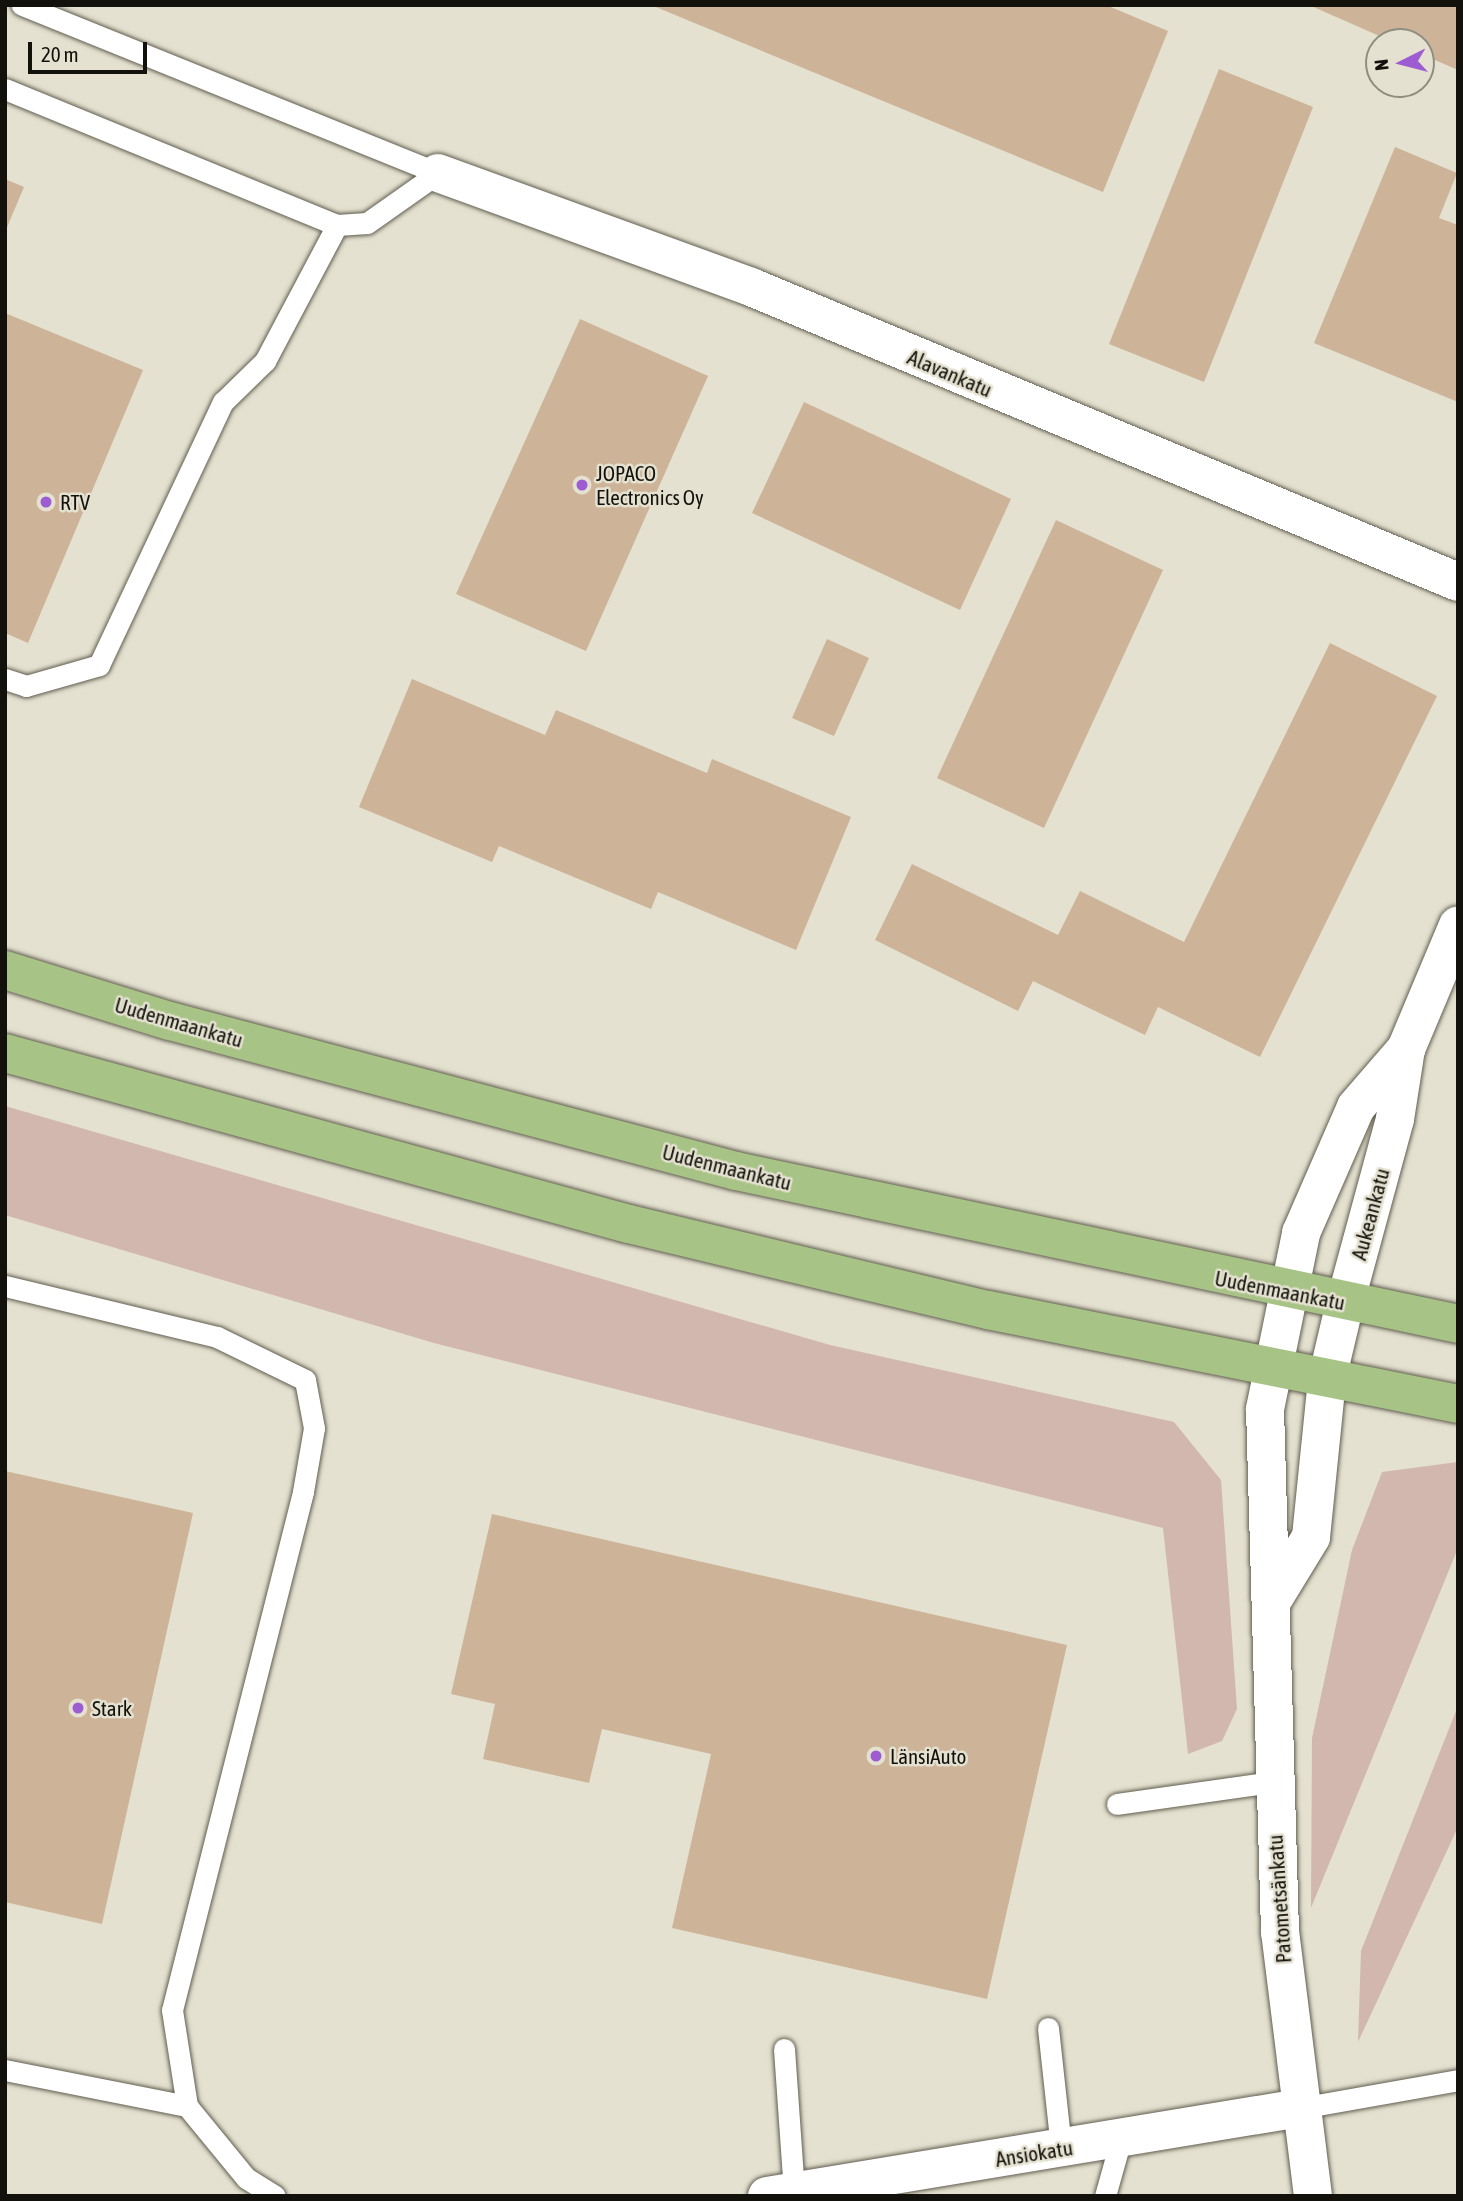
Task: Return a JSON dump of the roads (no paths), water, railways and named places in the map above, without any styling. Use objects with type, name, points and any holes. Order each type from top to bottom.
[{"type":"main road","name":"Uudenmaankatu","points":[[5,970],[565,1126],[1051,1242],[1458,1324]]},
{"type":"main road","points":[[5,1053],[629,1224],[988,1310],[1458,1404]]},
{"type":"street","name":"Alavankatu","points":[[438,173],[751,287],[1458,582]]},
{"type":"street","name":"Aukeankatu","points":[[1328,1379],[1345,1303],[1395,1119],[1406,1049],[1458,925]]},
{"type":"street","name":"Aukeankatu","points":[[1290,1292],[1301,1233],[1356,1107],[1406,1049]]},
{"type":"street","name":"Patometsänkatu","points":[[1290,1292],[1273,1369],[1262,1487],[1272,1601],[1271,1782],[1300,2108],[1313,2196]]},
{"type":"street","points":[[1272,1601],[1311,1537],[1328,1379]]},
{"type":"street","name":"Ansiokatu","points":[[780,2194],[836,2191],[1061,2148],[1300,2108]]},
{"type":"lane","points":[[22,5],[438,173]]},
{"type":"lane","points":[[5,89],[337,225],[367,223],[438,173]]},
{"type":"lane","points":[[5,679],[26,686],[99,665],[217,413],[265,361],[337,225]]},
{"type":"lane","points":[[5,1286],[217,1337],[305,1380],[314,1428],[303,1492],[172,2010],[187,2106],[246,2178],[275,2196]]},
{"type":"lane","points":[[1117,1804],[1271,1782]]},
{"type":"lane","points":[[1048,2028],[1061,2148]]},
{"type":"lane","points":[[780,2194],[784,2049]]},
{"type":"lane","points":[[5,2070],[187,2106]]},
{"type":"lane","points":[[1300,2108],[1458,2080]]},
{"type":"lane","points":[[1105,2196],[1121,2139]]},
{"type":"place","name":"JOPACO Electronics Oy","points":[[582,485]]},
{"type":"place","name":"RTV","points":[[46,502]]},
{"type":"place","name":"Stark","points":[[78,1708]]},
{"type":"place","name":"LänsiAuto","points":[[876,1756]]}]
